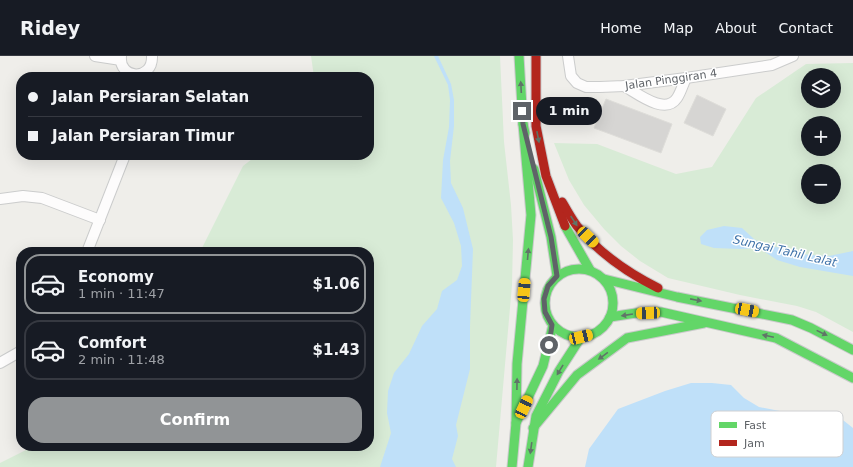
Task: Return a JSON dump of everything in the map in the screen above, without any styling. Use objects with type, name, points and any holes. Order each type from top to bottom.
[{"type":"main road","points":[[512,467],[516,423],[518,364],[531,215],[519,56]]},
{"type":"main road","points":[[536,56],[536,126],[546,176],[564,224],[590,270],[604,279],[677,297],[792,320],[817,330],[853,350]]},
{"type":"main road","points":[[523,124],[551,237],[557,276]]},
{"type":"main road","points":[[546,176],[578,227],[610,257],[647,282],[677,297]]},
{"type":"main road","points":[[590,270],[572,269],[557,276],[548,286],[544,299],[545,312],[552,325],[564,334],[581,337],[593,334],[603,327],[610,317],[613,304],[611,291],[604,279]]},
{"type":"main road","points":[[610,317],[636,313],[661,312],[704,323],[776,338],[853,378]]},
{"type":"main road","points":[[533,428],[577,375],[627,338],[704,323]]},
{"type":"main road","points":[[516,423],[543,366],[552,325]]},
{"type":"main road","points":[[528,467],[536,416],[559,371],[581,337]]},
{"type":"street","points":[[95,56],[121,58],[126,70],[129,72]]},
{"type":"street","points":[[145,72],[150,68],[155,56]]},
{"type":"street","name":"Jalan Pinggiran 4","points":[[568,56],[571,76],[577,83],[586,87],[624,86],[686,78],[772,65],[794,56]]},
{"type":"street","points":[[624,86],[656,104],[667,105],[676,98],[686,78]]},
{"type":"street","points":[[89,247],[123,160]]},
{"type":"street","points":[[0,199],[23,196],[42,198],[100,220]]},
{"type":"street","points":[[0,363],[16,354]]},
{"type":"green space","points":[[311,56],[500,56],[504,142],[511,205],[513,240],[512,285],[496,467],[0,467],[0,463],[24,451],[374,451],[374,247],[202,247],[243,166],[251,160],[374,160],[374,72],[313,72]]},
{"type":"green space","points":[[853,63],[853,332],[816,312],[797,306],[740,295],[668,278],[640,261],[621,246],[604,229],[584,205],[569,180],[554,143],[597,144],[676,174],[712,167],[756,98],[806,64]]},
{"type":"water","points":[[434,56],[438,56],[451,84],[454,100],[454,126],[450,161],[451,183],[463,208],[473,249],[470,369],[456,425],[458,436],[452,459],[456,467],[380,467],[391,433],[387,413],[388,391],[394,373],[409,354],[422,326],[437,309],[442,291],[457,280],[462,266],[461,246],[454,223],[441,198],[443,160],[449,127],[450,100],[448,85]]},
{"type":"water","points":[[724,226],[742,228],[754,239],[772,249],[796,254],[829,256],[853,251],[853,276],[800,267],[777,260],[759,248],[714,248],[701,244],[700,237],[707,230]]},
{"type":"water","points":[[691,383],[731,385],[744,398],[759,407],[780,411],[711,411],[711,457],[843,457],[843,420],[853,428],[853,467],[585,467],[589,449],[618,409]]},
{"type":"building","points":[[697,95],[726,109],[713,136],[684,123]]},
{"type":"building","points":[[606,99],[672,124],[661,153],[594,128]]},
{"type":"waterway","name":"Sungai Tahil Lalat","points":[[768,247],[790,252]]},
{"type":"traffic: fast","points":[[519,56],[523,124],[525,133]]},
{"type":"traffic: fast","points":[[516,423],[517,364],[531,215],[523,124]]},
{"type":"traffic: fast","points":[[534,169],[551,237],[557,276]]},
{"type":"traffic: fast","points":[[565,226],[590,270]]},
{"type":"traffic: fast","points":[[579,269],[592,272],[603,279],[610,290],[613,303],[610,316],[603,327],[592,334],[579,337],[566,334],[555,327],[548,316],[545,303],[548,290],[555,279],[566,272],[579,269]]},
{"type":"traffic: fast","points":[[604,279],[677,297],[792,320],[811,328],[853,350]]},
{"type":"traffic: fast","points":[[610,317],[636,313],[661,312],[776,338],[853,378]]},
{"type":"traffic: fast","points":[[533,428],[577,375],[627,338],[704,323]]},
{"type":"traffic: fast","points":[[512,467],[516,423],[543,366],[553,325]]},
{"type":"traffic: fast","points":[[528,467],[536,416],[559,371],[581,337]]},
{"type":"traffic: jam","points":[[536,56],[536,126],[546,176],[565,226]]},
{"type":"traffic: jam","points":[[562,202],[577,226],[594,245],[625,269],[658,288]]},
{"type":"route","points":[[522,111],[523,124],[551,237],[557,276],[548,286],[544,299],[545,312],[552,325],[549,345]]}]
